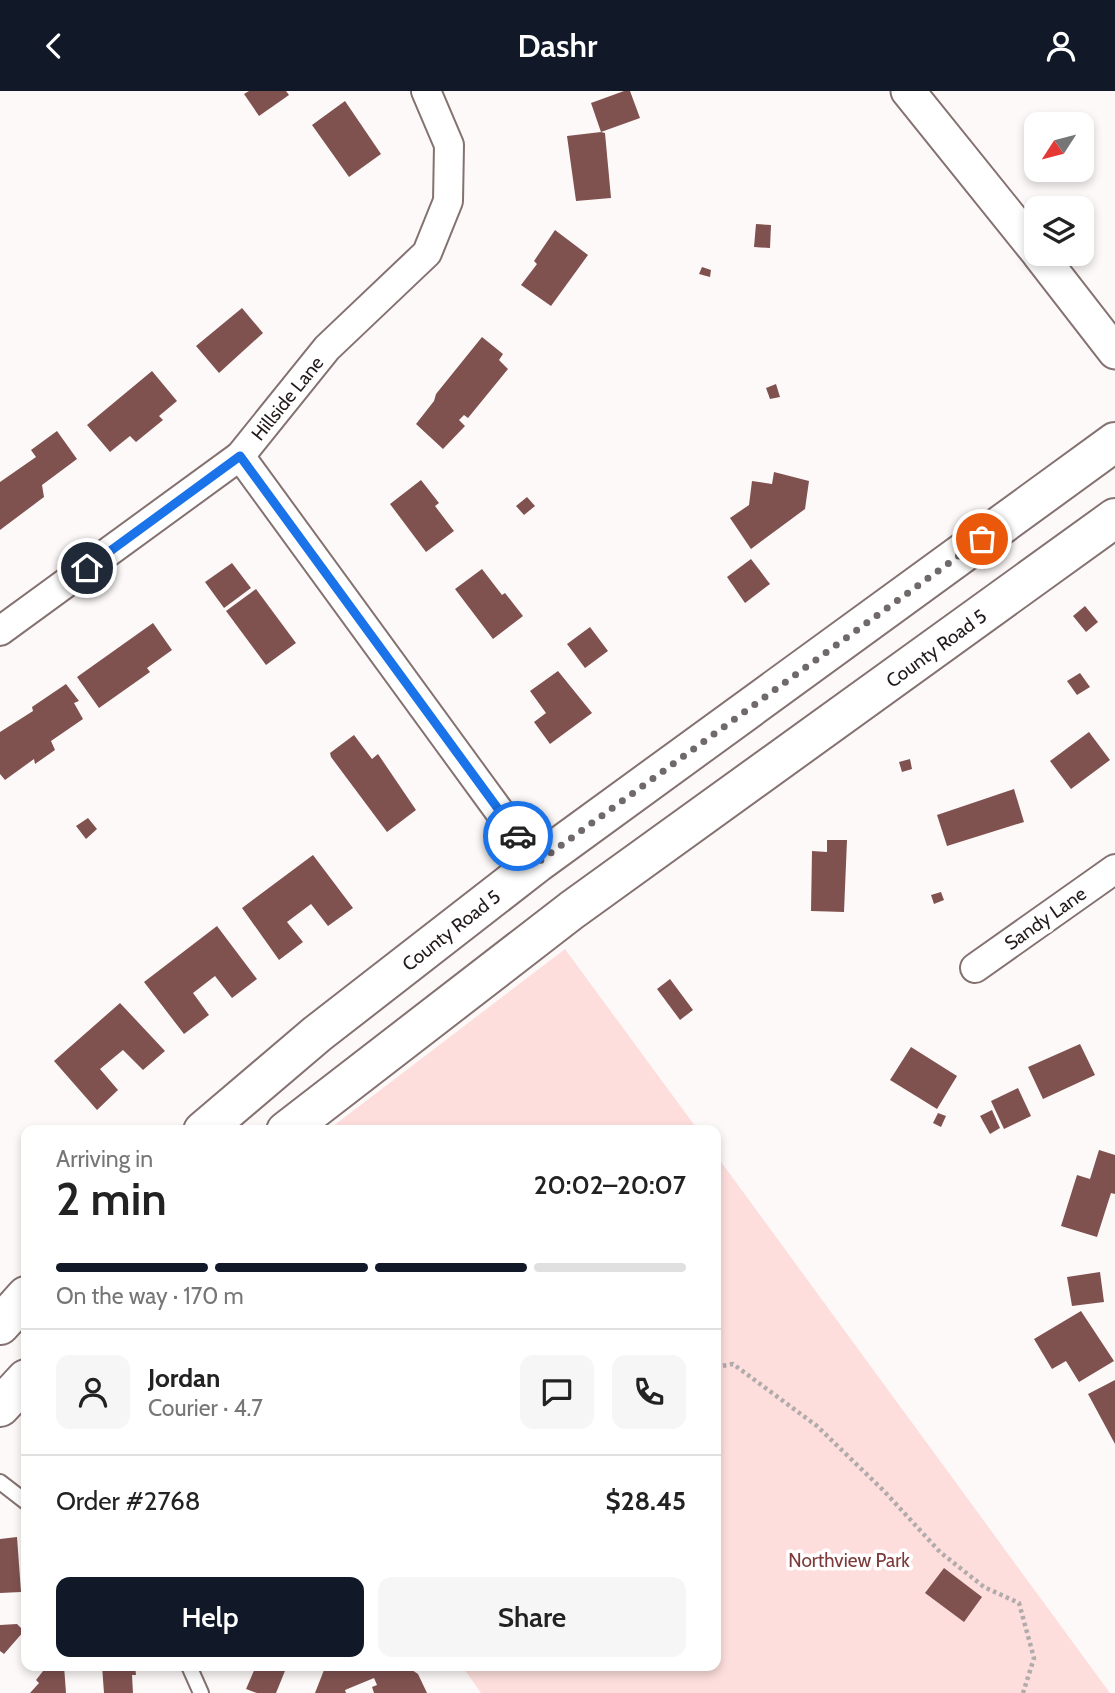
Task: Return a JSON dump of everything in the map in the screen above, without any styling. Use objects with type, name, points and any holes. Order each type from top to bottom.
[{"type":"main road","name":"County Road 5","points":[[210,1125],[317,1034],[537,863],[1115,442]]},
{"type":"main road","name":"County Road 5","points":[[294,1125],[572,910],[1115,518]]},
{"type":"main road","points":[[0,1325],[21,1302]]},
{"type":"main road","points":[[0,1407],[21,1384]]},
{"type":"street","name":"Hillside Lane","points":[[0,631],[240,456],[327,348],[427,253],[449,201],[449,145],[426,91]]},
{"type":"street","points":[[908,91],[1024,236]]},
{"type":"street","points":[[1048,266],[1115,352]]},
{"type":"street","points":[[240,456],[537,863]]},
{"type":"street","name":"Sandy Lane","points":[[975,968],[1115,869]]},
{"type":"lane","points":[[0,1482],[21,1498]]},
{"type":"lane","points":[[191,1671],[201,1693]]},
{"type":"path","points":[[721,1366],[733,1364],[817,1426],[884,1491],[940,1552],[984,1587],[1019,1603],[1034,1658],[1023,1693]]},
{"type":"green space","points":[[565,949],[694,1125],[335,1125]]},
{"type":"green space","name":"Northview Park","points":[[721,1162],[1110,1693],[481,1693],[466,1671],[721,1671]]},
{"type":"building","points":[[249,91],[286,91],[289,95],[259,116],[244,94]]},
{"type":"building","points":[[630,91],[640,118],[601,132],[591,103]]},
{"type":"building","points":[[345,101],[381,154],[349,177],[312,125]]},
{"type":"building","points":[[605,133],[611,198],[576,201],[567,136]]},
{"type":"building","points":[[756,224],[771,225],[770,248],[754,247]]},
{"type":"building","points":[[555,230],[588,255],[551,306],[521,285],[537,264],[534,261]]},
{"type":"building","points":[[702,267],[711,270],[710,277],[699,274]]},
{"type":"building","points":[[242,308],[263,333],[219,373],[196,346]]},
{"type":"building","points":[[482,337],[503,354],[499,360],[508,369],[468,418],[464,415],[459,420],[465,426],[443,449],[416,424],[434,401],[436,394]]},
{"type":"building","points":[[152,371],[177,401],[159,416],[163,420],[136,442],[130,436],[110,452],[87,425]]},
{"type":"building","points":[[776,384],[780,397],[770,399],[766,388]]},
{"type":"building","points":[[57,431],[77,459],[42,485],[44,497],[0,530],[0,482],[36,457],[31,450]]},
{"type":"building","points":[[774,472],[809,481],[805,509],[751,549],[730,518],[749,505],[752,481],[772,484]]},
{"type":"building","points":[[421,480],[439,503],[435,506],[454,531],[426,552],[390,504]]},
{"type":"building","points":[[527,497],[535,506],[524,515],[516,506]]},
{"type":"building","points":[[751,559],[770,584],[745,603],[727,577]]},
{"type":"building","points":[[232,563],[251,588],[224,608],[205,582]]},
{"type":"building","points":[[482,569],[523,616],[493,639],[455,589]]},
{"type":"building","points":[[256,589],[296,643],[266,665],[226,611]]},
{"type":"building","points":[[1085,606],[1098,622],[1086,632],[1073,616]]},
{"type":"building","points":[[153,623],[172,650],[147,668],[150,672],[99,708],[77,677]]},
{"type":"building","points":[[590,627],[608,651],[585,668],[567,644]]},
{"type":"building","points":[[558,671],[592,713],[550,744],[534,722],[546,713],[530,691]]},
{"type":"building","points":[[1080,673],[1090,687],[1077,695],[1067,681]]},
{"type":"building","points":[[66,684],[79,701],[74,703],[83,719],[51,741],[55,750],[35,764],[34,759],[5,780],[0,774],[0,732],[33,711],[32,707]]},
{"type":"building","points":[[1089,732],[1110,760],[1071,789],[1050,761]]},
{"type":"building","points":[[354,735],[372,759],[378,754],[416,810],[387,832],[331,757],[330,753]]},
{"type":"building","points":[[910,759],[912,769],[902,772],[899,762]]},
{"type":"building","points":[[1014,789],[1024,822],[947,846],[937,815]]},
{"type":"building","points":[[88,818],[97,829],[86,839],[76,826]]},
{"type":"building","points":[[827,840],[847,840],[844,912],[811,911],[812,851],[827,852]]},
{"type":"building","points":[[313,855],[353,908],[328,926],[311,904],[287,922],[303,942],[279,960],[242,908]]},
{"type":"building","points":[[941,892],[944,900],[934,904],[931,895]]},
{"type":"building","points":[[217,926],[257,979],[232,998],[215,976],[193,993],[209,1015],[184,1034],[144,982]]},
{"type":"building","points":[[670,979],[693,1010],[680,1020],[657,989]]},
{"type":"building","points":[[120,1003],[165,1051],[143,1070],[123,1050],[100,1069],[118,1090],[97,1110],[54,1061]]},
{"type":"building","points":[[1080,1044],[1095,1075],[1043,1099],[1028,1067]]},
{"type":"building","points":[[911,1047],[957,1076],[937,1109],[890,1080]]},
{"type":"building","points":[[1018,1088],[1031,1116],[1004,1129],[991,1101]]},
{"type":"building","points":[[992,1110],[1000,1128],[990,1134],[980,1116]]},
{"type":"building","points":[[938,1113],[946,1116],[941,1127],[933,1123]]},
{"type":"building","points":[[1099,1150],[1115,1155],[1115,1194],[1111,1193],[1097,1237],[1061,1226],[1077,1175],[1090,1179]]},
{"type":"building","points":[[1100,1272],[1104,1302],[1072,1306],[1067,1277]]},
{"type":"building","points":[[1081,1311],[1114,1361],[1079,1382],[1066,1361],[1052,1369],[1034,1339]]},
{"type":"building","points":[[1115,1380],[1115,1444],[1088,1394]]},
{"type":"building","points":[[17,1537],[21,1592],[0,1593],[0,1539]]},
{"type":"building","points":[[944,1568],[982,1597],[964,1622],[925,1593]]},
{"type":"building","points":[[17,1624],[21,1628],[21,1634],[4,1654],[0,1651],[0,1625]]},
{"type":"building","points":[[43,1671],[64,1671],[66,1693],[30,1693],[39,1683],[36,1680]]},
{"type":"building","points":[[102,1671],[136,1671],[136,1675],[132,1675],[133,1693],[104,1693]]},
{"type":"building","points":[[254,1671],[285,1671],[276,1693],[257,1693],[246,1689]]},
{"type":"building","points":[[324,1671],[414,1671],[418,1674],[427,1693],[374,1693],[372,1687],[377,1685],[374,1678],[345,1690],[346,1693],[315,1693]]},
{"type":"way so far","points":[[518,836],[537,863],[982,539]]},
{"type":"route","points":[[87,568],[240,456],[518,836]]}]
